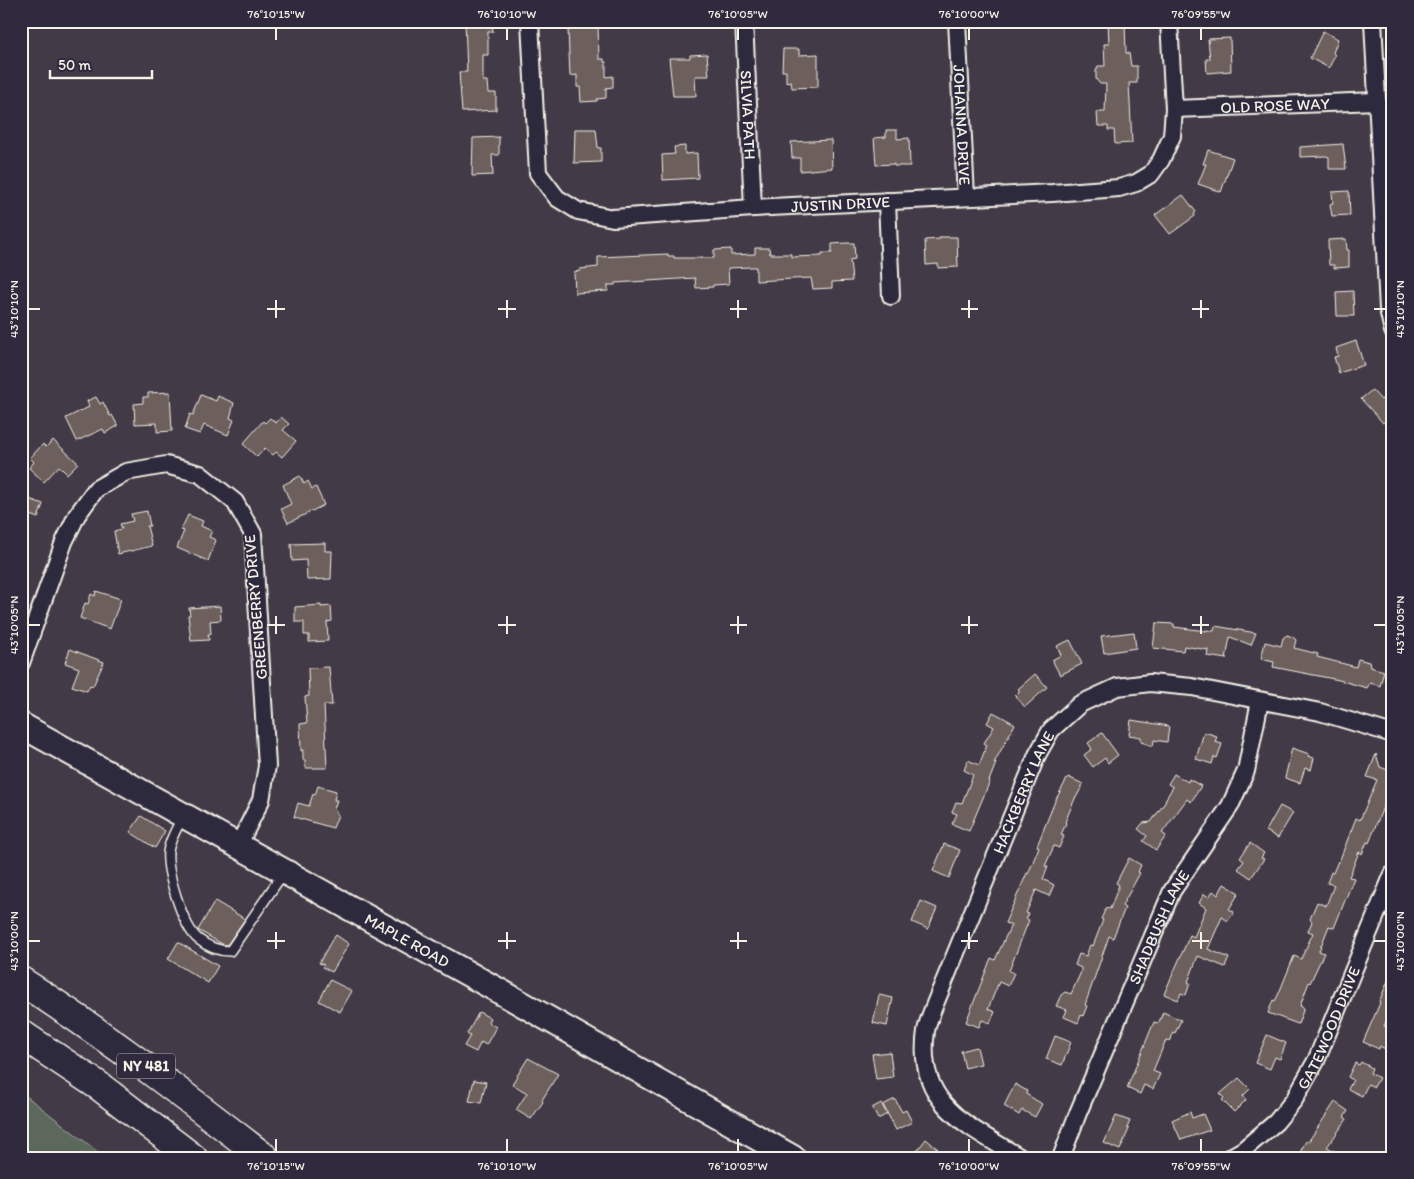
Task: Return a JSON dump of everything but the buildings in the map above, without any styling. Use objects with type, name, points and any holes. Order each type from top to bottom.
[{"type":"highway","name":"NY 481","points":[[21,981],[83,1020],[265,1158]]},
{"type":"highway","name":"NY 481","points":[[21,1034],[98,1086],[194,1158]]},
{"type":"street","name":"JUSTIN DRIVE","points":[[530,21],[538,173],[557,198],[578,211],[613,218],[753,208],[1119,188],[1136,183],[1150,174],[1161,160],[1172,136],[1174,109],[1169,21]]},
{"type":"street","name":"SILVIA PATH","points":[[744,21],[753,208]]},
{"type":"street","name":"JOHANNA DRIVE","points":[[957,21],[966,197]]},
{"type":"street","points":[[1373,21],[1388,309],[1393,331]]},
{"type":"street","name":"OLD ROSE WAY","points":[[1174,109],[1377,101]]},
{"type":"street","points":[[887,201],[891,296]]},
{"type":"street","name":"GREENBERRY DRIVE","points":[[21,663],[64,542],[77,515],[96,489],[126,472],[166,465],[200,474],[235,502],[253,534],[267,766],[260,800],[238,846]]},
{"type":"street","name":"HACKBERRY LANE","points":[[1021,1158],[958,1119],[943,1104],[934,1090],[924,1049],[926,1030],[937,999],[1037,755],[1051,730],[1080,704],[1117,687],[1150,683],[1192,687],[1320,712],[1393,734]]},
{"type":"street","name":"SHADBUSH LANE","points":[[1061,1158],[1172,890],[1230,806],[1246,771],[1260,701]]},
{"type":"street","name":"MAPLE ROAD","points":[[21,725],[510,997],[794,1158]]},
{"type":"street","name":"GATEWOOD DRIVE","points":[[1229,1158],[1243,1150],[1276,1122],[1294,1100],[1316,1061],[1393,874]]},
{"type":"lane","points":[[183,815],[168,850],[168,862],[176,899],[197,938],[217,951],[230,951],[284,872]]},
{"type":"green space","points":[[21,1092],[106,1158],[21,1158]]}]
